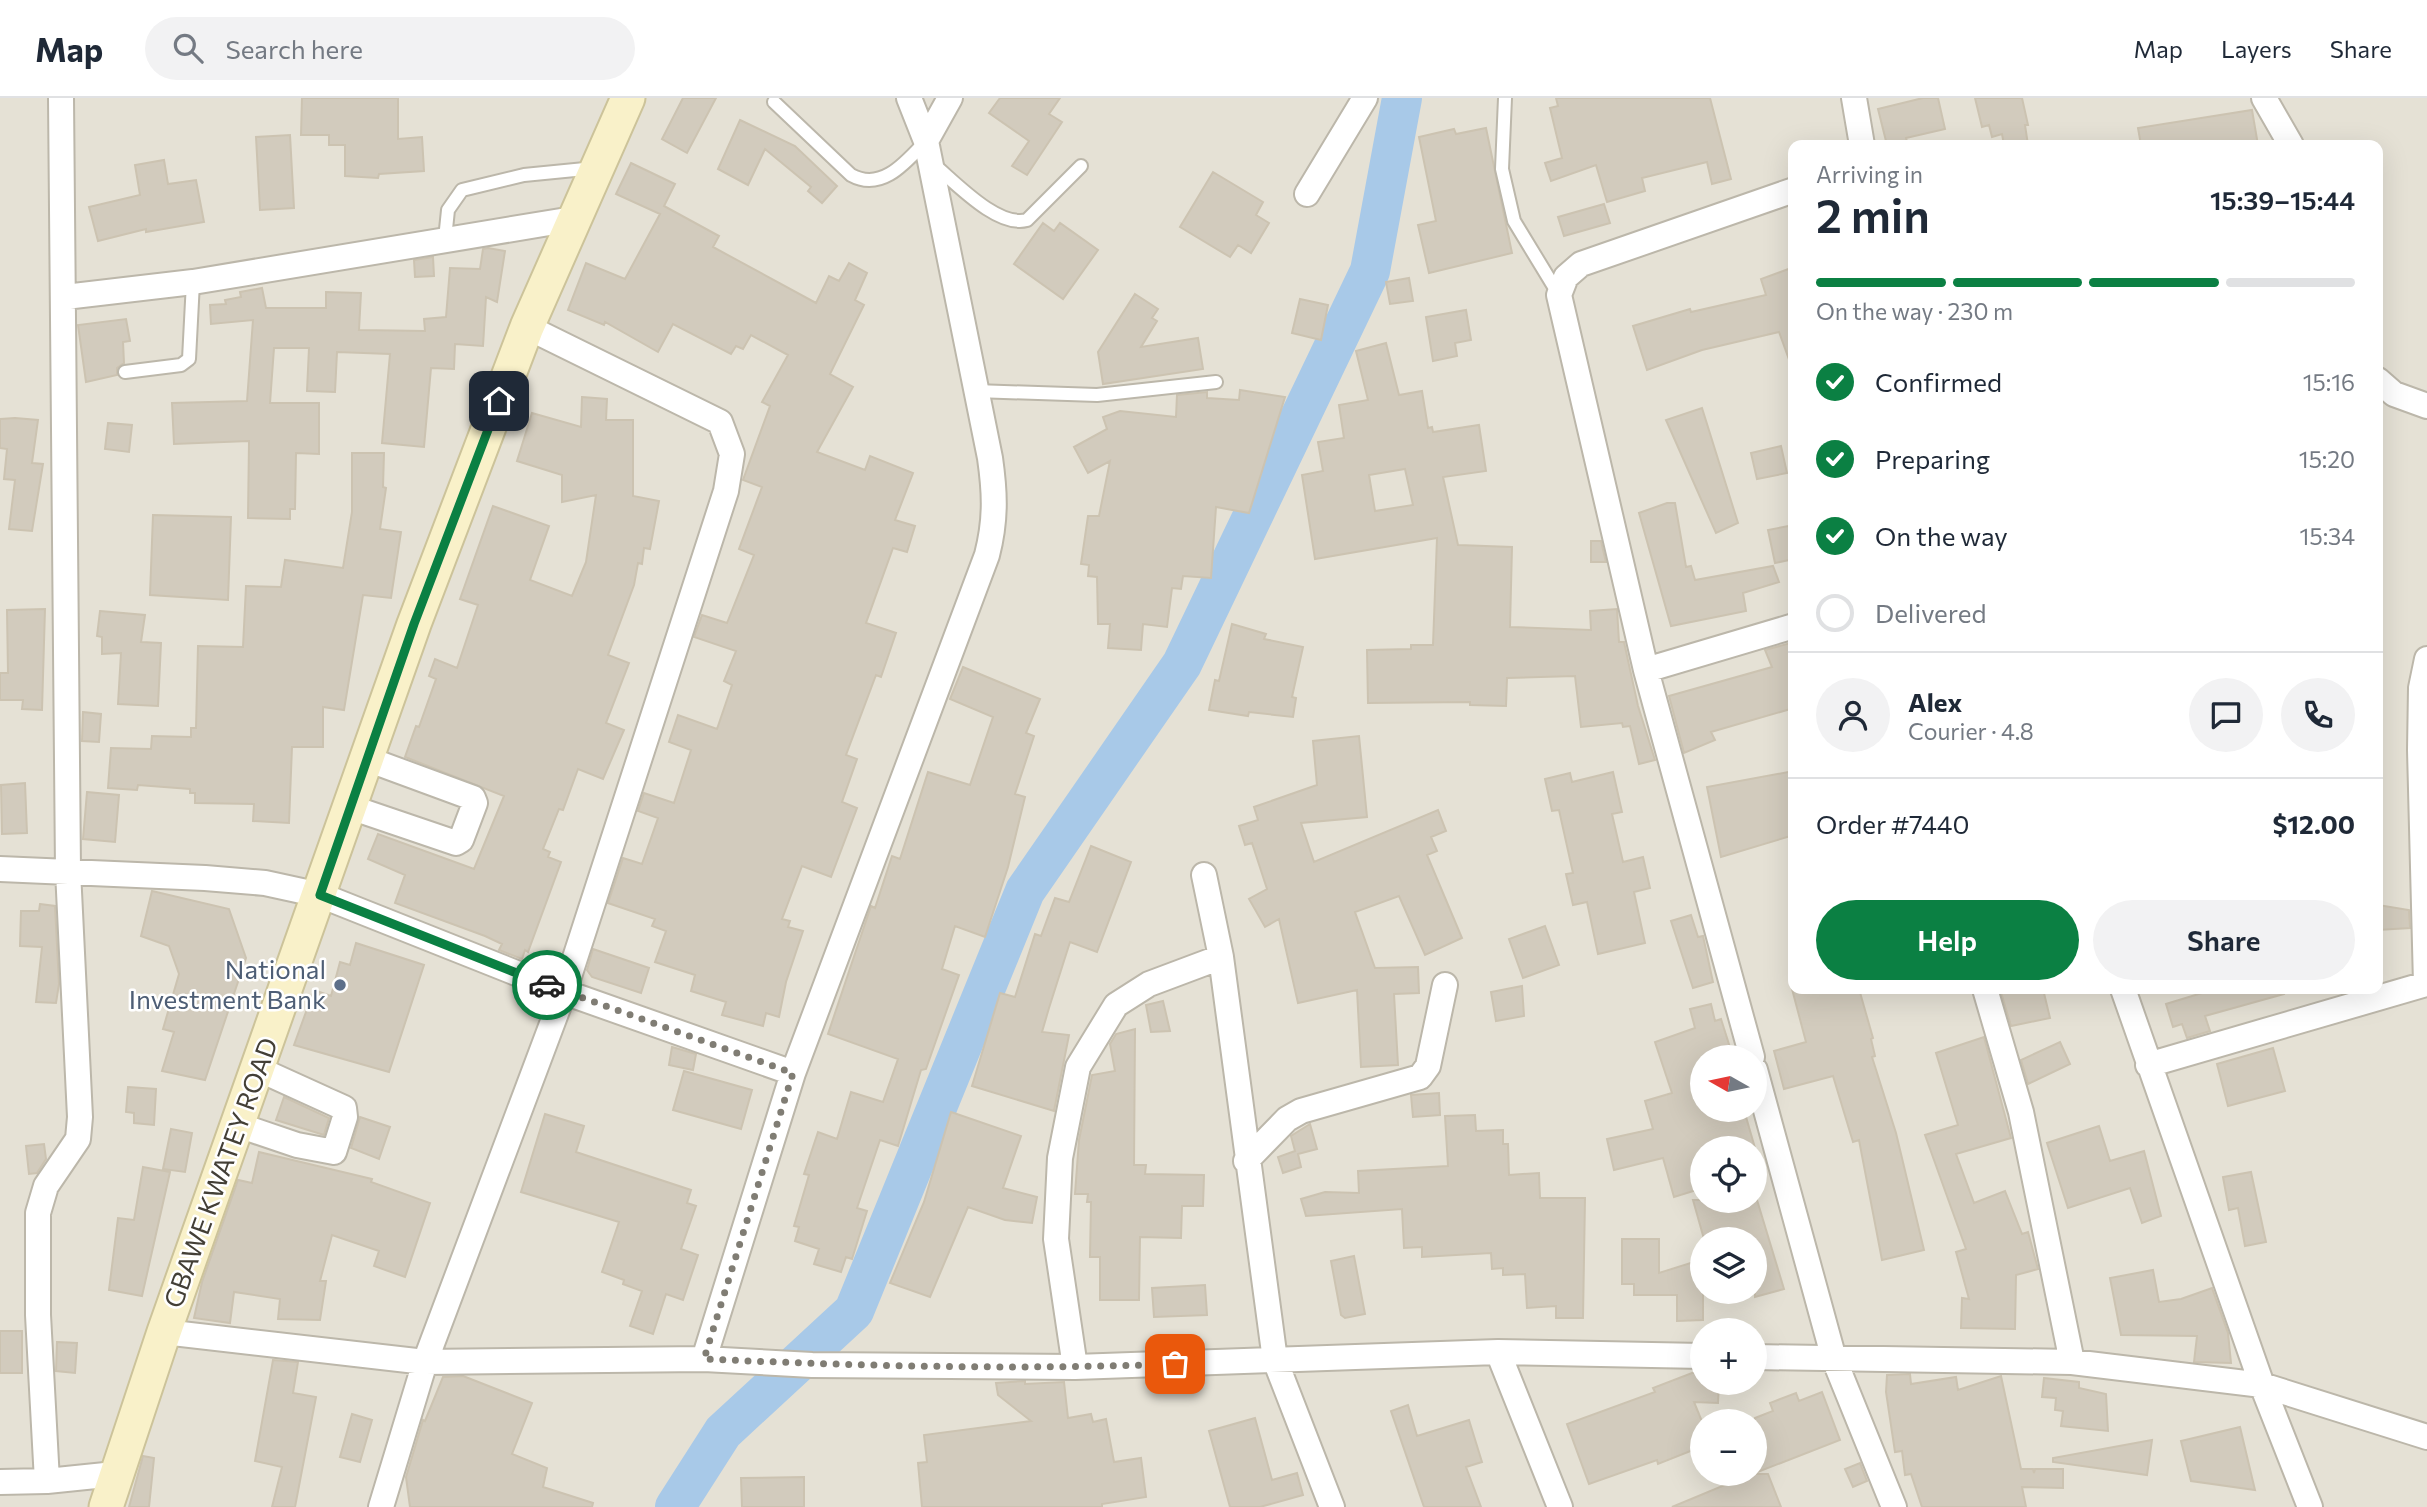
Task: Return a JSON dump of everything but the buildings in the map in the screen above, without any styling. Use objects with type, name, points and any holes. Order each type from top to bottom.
[{"type":"street","points":[[47,1481],[38,1315],[38,1213],[46,1186],[78,1139],[80,1117],[68,871],[65,297],[61,98]]},
{"type":"street","name":"GBAWE KWATEY ROAD","points":[[106,1507],[164,1332],[414,624],[527,327],[628,98]]},
{"type":"street","points":[[704,1359],[793,1073],[987,555],[995,524],[996,501],[927,151],[909,98]]},
{"type":"street","points":[[927,151],[950,98]]},
{"type":"street","points":[[1307,194],[1364,98]]},
{"type":"street","points":[[1854,98],[1861,140]]},
{"type":"street","points":[[2264,98],[2288,140]]},
{"type":"street","points":[[1749,1045],[1646,670],[1559,295],[1566,277],[1581,264],[1788,192]]},
{"type":"street","points":[[65,297],[193,282],[573,219]]},
{"type":"street","points":[[381,1507],[425,1362],[564,992],[726,491],[732,454],[720,422],[527,327]]},
{"type":"street","points":[[2383,384],[2394,394],[2427,407]]},
{"type":"street","points":[[1646,670],[1788,628]]},
{"type":"street","points":[[2148,1065],[2426,984],[2420,738],[2421,688],[2427,659]]},
{"type":"street","points":[[350,807],[456,843],[461,840],[475,803],[473,799],[367,759]]},
{"type":"street","points":[[0,869],[265,883],[320,895],[564,992],[793,1073]]},
{"type":"street","points":[[1204,875],[1221,957],[1246,1161],[1275,1360],[1332,1507]]},
{"type":"street","points":[[1074,1367],[1056,1239],[1060,1158],[1078,1067],[1116,1005],[1149,984],[1221,957]]},
{"type":"street","points":[[1246,1161],[1287,1119],[1301,1111],[1420,1077],[1428,1066],[1445,985]]},
{"type":"street","points":[[1986,994],[2021,1112],[2072,1362]]},
{"type":"street","points":[[2125,994],[2262,1385],[2310,1507]]},
{"type":"street","points":[[238,1125],[310,1149],[334,1152],[345,1117],[344,1108],[258,1069]]},
{"type":"street","points":[[1768,1118],[1834,1359],[1894,1507]]},
{"type":"street","points":[[164,1332],[425,1362],[704,1359],[812,1365],[1074,1367],[1498,1352],[1690,1356]]},
{"type":"street","points":[[1498,1352],[1560,1507]]},
{"type":"street","points":[[1767,1357],[2072,1362],[2262,1385],[2427,1437]]},
{"type":"street","points":[[0,1482],[47,1481],[116,1474]]},
{"type":"lane","points":[[1505,98],[1502,169],[1514,221],[1559,295]]},
{"type":"lane","points":[[774,102],[851,175],[860,180],[869,181],[898,171],[927,151],[997,216],[1016,223],[1027,220],[1081,166]]},
{"type":"lane","points":[[445,239],[448,210],[462,190],[524,174],[596,168]]},
{"type":"lane","points":[[125,372],[181,365],[189,359],[193,282]]},
{"type":"lane","points":[[975,391],[1097,395],[1216,382]]},
{"type":"shaded area","points":[[0,98],[2427,98],[2427,1507],[0,1507]]},
{"type":"waterway","points":[[675,1507],[723,1432],[854,1311],[1025,891],[1182,664],[1370,271],[1402,98]]},
{"type":"way so far","points":[[547,985],[793,1073],[704,1359],[839,1366],[1074,1367],[1175,1364]]},
{"type":"place","name":"National Investment Bank","points":[[340,985]]},
{"type":"route","points":[[499,401],[414,624],[320,895],[547,985]]}]
